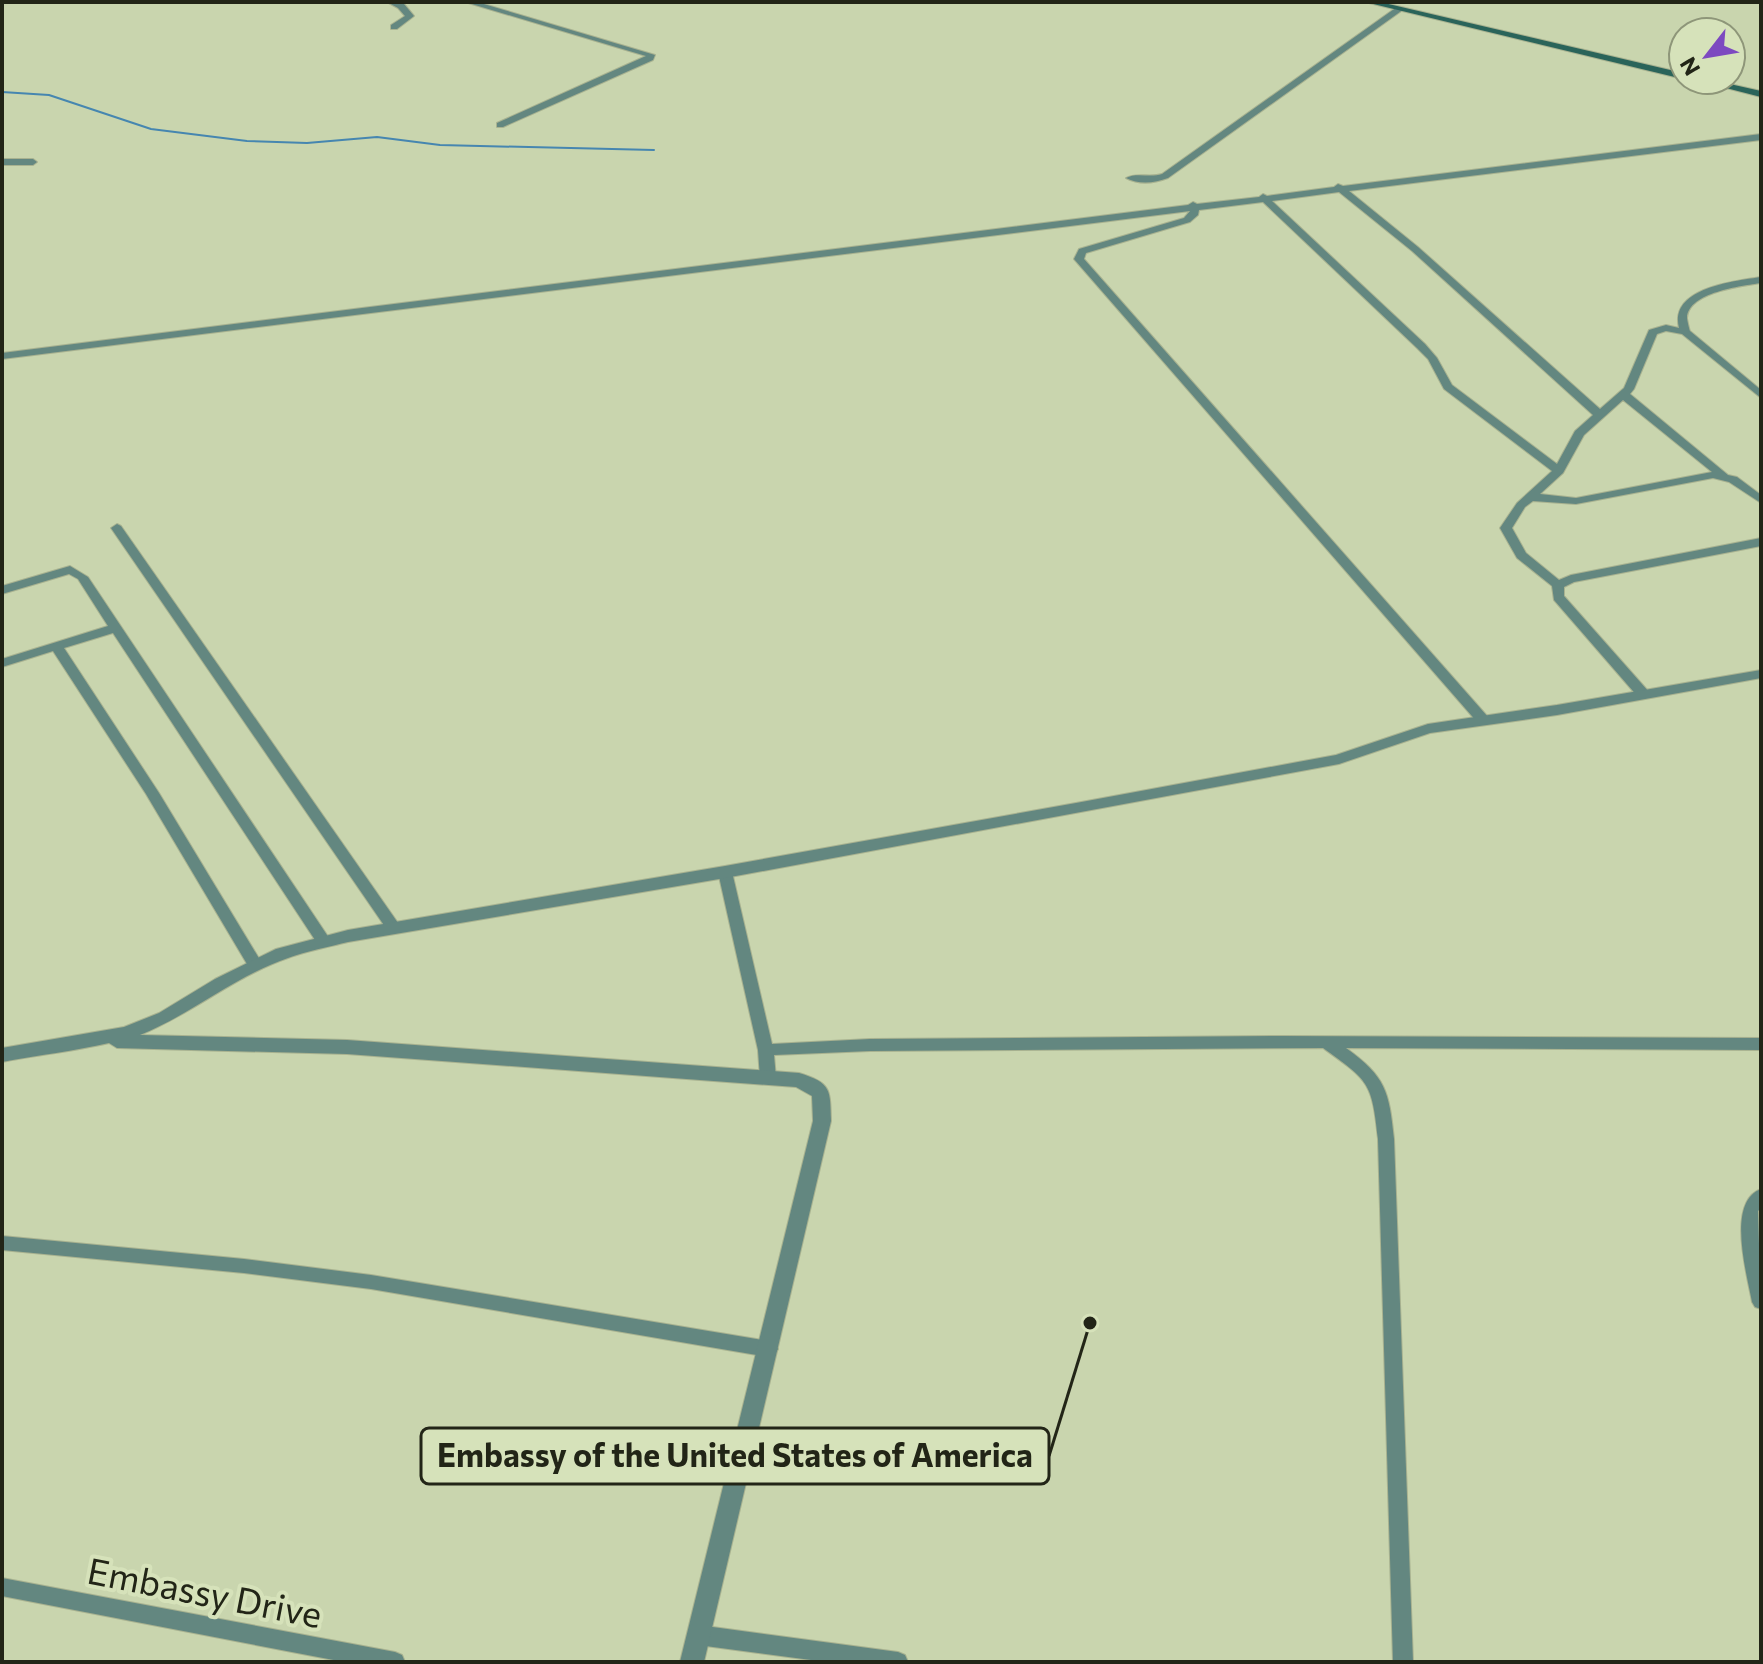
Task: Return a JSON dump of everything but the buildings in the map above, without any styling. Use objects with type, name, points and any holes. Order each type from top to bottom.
[{"type":"main road","points":[[1369,2],[1667,72]]},
{"type":"street","points":[[391,2],[401,6],[410,16],[394,27]]},
{"type":"street","points":[[469,2],[651,55],[500,125]]},
{"type":"street","points":[[490,8],[504,2]]},
{"type":"street","points":[[1131,178],[1154,180],[1165,176],[1400,9]]},
{"type":"street","points":[[2,356],[1193,205],[1761,137]]},
{"type":"street","points":[[2,162],[33,162]]},
{"type":"street","points":[[1338,187],[1415,249],[1599,414]]},
{"type":"street","points":[[1263,197],[1421,346],[1432,358],[1448,387],[1559,471]]},
{"type":"street","points":[[1193,205],[1195,213],[1187,220],[1082,251],[1079,259],[1483,720]]},
{"type":"street","points":[[1761,280],[1703,292],[1684,312],[1681,325],[1685,332],[1761,395]]},
{"type":"street","points":[[1558,585],[1521,555],[1508,536],[1506,528],[1509,521],[1529,497],[1559,471],[1579,433],[1623,394],[1636,376],[1653,332],[1666,328],[1685,332]]},
{"type":"street","points":[[1623,394],[1723,476],[1740,483],[1761,500]]},
{"type":"street","points":[[1529,497],[1576,501],[1703,476],[1723,476]]},
{"type":"street","points":[[117,528],[393,927]]},
{"type":"street","points":[[1558,585],[1571,579],[1761,542]]},
{"type":"street","points":[[2,590],[70,570],[82,577],[324,942]]},
{"type":"street","points":[[1558,585],[1558,597],[1644,695]]},
{"type":"street","points":[[2,663],[116,628]]},
{"type":"street","points":[[56,646],[152,793],[255,965]]},
{"type":"street","points":[[2,1055],[127,1033],[176,1012],[255,965],[282,953],[393,927],[725,872],[1339,759],[1428,729],[1761,674]]},
{"type":"street","points":[[725,872],[766,1050],[768,1078]]},
{"type":"street","points":[[176,1012],[174,1027],[181,1041]]},
{"type":"street","points":[[85,1042],[181,1041],[431,1052],[799,1080],[821,1092],[823,1102],[769,1349],[692,1662]]},
{"type":"street","points":[[1329,1044],[1371,1075],[1382,1096],[1388,1171],[1403,1662]]},
{"type":"street","points":[[766,1050],[870,1045],[1761,1044]]},
{"type":"street","points":[[1761,1196],[1750,1209],[1751,1249],[1761,1302]]},
{"type":"street","points":[[2,1243],[244,1266],[371,1282],[769,1349]]},
{"type":"street","name":"Embassy Drive","points":[[2,1587],[395,1662]]},
{"type":"street","points":[[698,1635],[898,1662]]},
{"type":"waterway","points":[[2,92],[49,95],[151,129],[247,141],[307,143],[377,137],[440,145],[654,150]]},
{"type":"place","name":"Embassy of the United States of America","points":[[1090,1323]]}]
